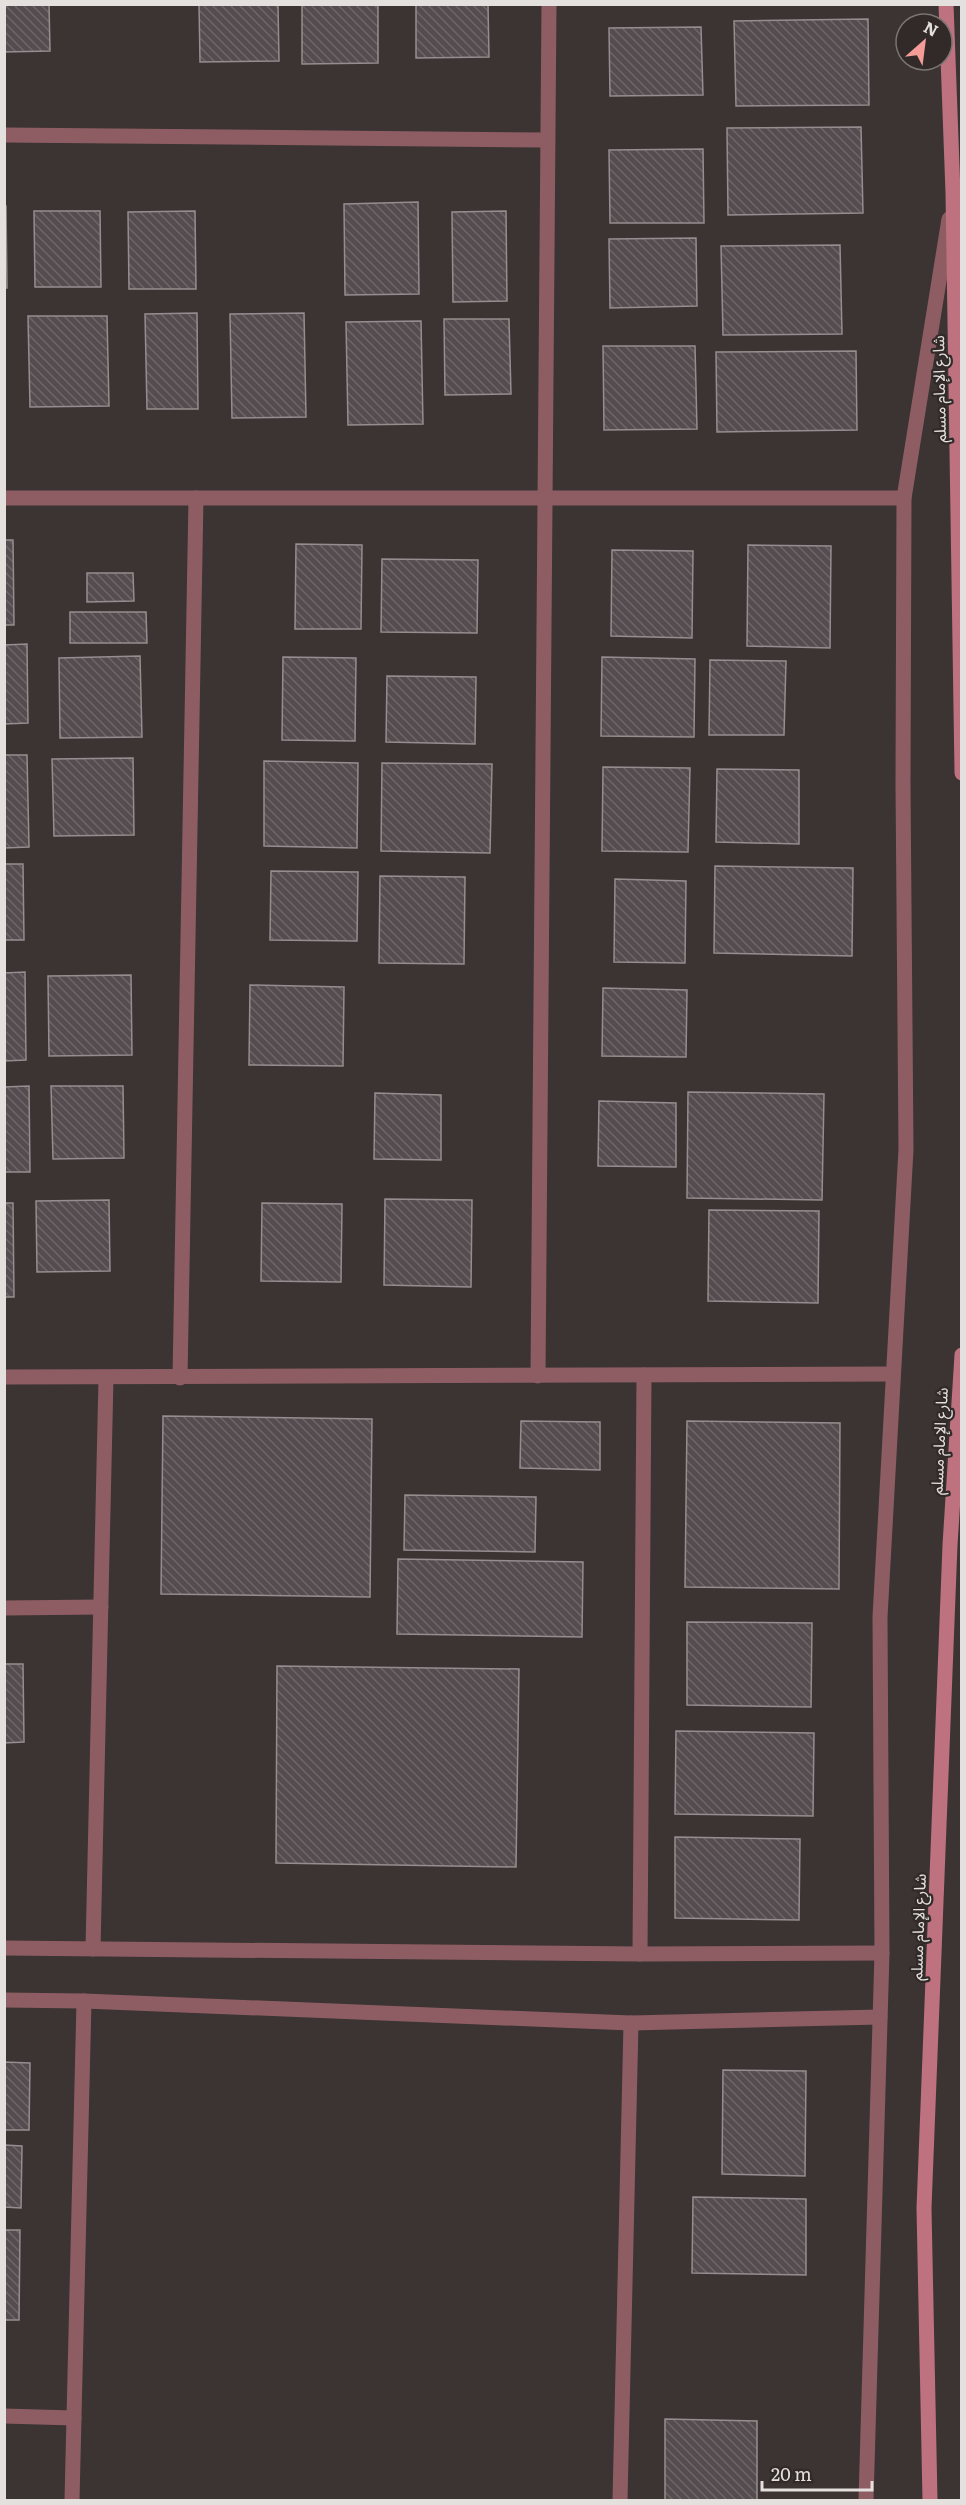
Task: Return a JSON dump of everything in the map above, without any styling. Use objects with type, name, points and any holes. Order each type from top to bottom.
[{"type":"main road","name":"شارع الإمام مسلم","points":[[946,4],[953,193],[962,773]]},
{"type":"main road","name":"شارع الإمام مسلم","points":[[930,2500],[924,2208],[950,1545],[962,1355]]},
{"type":"main road","points":[[950,1545],[962,1493]]},
{"type":"street","points":[[538,1376],[549,4]]},
{"type":"street","points":[[4,135],[548,140]]},
{"type":"street","points":[[866,2500],[882,1953],[880,1617],[906,1149],[903,784],[904,498],[953,193]]},
{"type":"street","points":[[4,498],[904,498]]},
{"type":"street","points":[[180,1378],[196,498]]},
{"type":"street","points":[[4,1377],[893,1374]]},
{"type":"street","points":[[640,1954],[644,1375]]},
{"type":"street","points":[[93,1949],[106,1378]]},
{"type":"street","points":[[4,1608],[101,1607]]},
{"type":"street","points":[[4,1948],[640,1954],[882,1953]]},
{"type":"street","points":[[4,2000],[84,2001],[631,2023],[880,2017]]},
{"type":"street","points":[[72,2500],[84,2001]]},
{"type":"street","points":[[620,2500],[631,2023]]},
{"type":"street","points":[[4,2416],[74,2418]]},
{"type":"building","points":[[4,4],[49,4],[50,51],[4,52]]},
{"type":"building","points":[[199,4],[278,4],[279,61],[200,62]]},
{"type":"building","points":[[302,4],[378,4],[378,63],[302,64]]},
{"type":"building","points":[[416,4],[488,4],[489,57],[416,58]]},
{"type":"building","points":[[868,19],[869,105],[736,106],[734,21]]},
{"type":"building","points":[[701,27],[703,95],[610,96],[609,28]]},
{"type":"building","points":[[861,127],[863,213],[728,215],[727,128]]},
{"type":"building","points":[[703,149],[704,223],[610,223],[609,150]]},
{"type":"building","points":[[418,202],[419,294],[345,295],[344,204]]},
{"type":"building","points":[[4,206],[6,206],[7,288],[4,288]]},
{"type":"building","points":[[34,211],[100,211],[101,287],[35,287]]},
{"type":"building","points":[[195,211],[196,289],[129,289],[128,212]]},
{"type":"building","points":[[506,211],[507,301],[453,302],[452,212]]},
{"type":"building","points":[[696,238],[697,306],[610,308],[609,239]]},
{"type":"building","points":[[840,245],[842,334],[723,335],[721,246]]},
{"type":"building","points":[[197,313],[198,409],[147,409],[145,314]]},
{"type":"building","points":[[304,313],[306,417],[232,418],[230,314]]},
{"type":"building","points":[[28,316],[107,316],[109,406],[30,407]]},
{"type":"building","points":[[444,319],[509,319],[511,394],[445,395]]},
{"type":"building","points":[[421,321],[423,424],[348,425],[346,322]]},
{"type":"building","points":[[603,346],[695,346],[697,429],[604,430]]},
{"type":"building","points":[[856,351],[857,430],[717,432],[716,352]]},
{"type":"building","points":[[4,540],[13,540],[14,625],[4,625]]},
{"type":"building","points":[[296,544],[362,545],[361,629],[295,629]]},
{"type":"building","points":[[748,545],[831,546],[830,648],[747,646]]},
{"type":"building","points":[[612,550],[693,551],[692,638],[611,636]]},
{"type":"building","points":[[382,559],[478,560],[477,633],[381,632]]},
{"type":"building","points":[[87,573],[133,573],[134,601],[87,602]]},
{"type":"building","points":[[70,612],[146,612],[147,643],[70,643]]},
{"type":"building","points":[[27,644],[28,723],[4,724],[4,645]]},
{"type":"building","points":[[140,656],[142,737],[60,738],[59,658]]},
{"type":"building","points":[[283,657],[356,658],[355,741],[282,740]]},
{"type":"building","points":[[602,657],[695,659],[694,737],[601,736]]},
{"type":"building","points":[[710,660],[786,661],[784,735],[709,735]]},
{"type":"building","points":[[387,676],[476,677],[475,744],[386,742]]},
{"type":"building","points":[[4,755],[27,755],[29,847],[4,848]]},
{"type":"building","points":[[133,758],[134,835],[54,836],[52,759]]},
{"type":"building","points":[[264,761],[358,763],[357,848],[264,846]]},
{"type":"building","points":[[382,763],[492,764],[490,853],[381,851]]},
{"type":"building","points":[[603,767],[690,768],[688,852],[602,851]]},
{"type":"building","points":[[717,769],[799,770],[799,844],[716,842]]},
{"type":"building","points":[[4,864],[23,864],[24,940],[4,940]]},
{"type":"building","points":[[715,866],[853,868],[852,956],[714,953]]},
{"type":"building","points":[[271,871],[358,872],[357,941],[270,940]]},
{"type":"building","points":[[380,876],[465,877],[464,964],[379,963]]},
{"type":"building","points":[[615,879],[686,881],[685,963],[614,962]]},
{"type":"building","points":[[25,972],[26,1060],[4,1061],[4,973]]},
{"type":"building","points":[[131,975],[132,1055],[49,1056],[48,976]]},
{"type":"building","points":[[250,985],[344,987],[343,1066],[249,1065]]},
{"type":"building","points":[[603,988],[687,990],[686,1057],[602,1056]]},
{"type":"building","points":[[29,1086],[30,1172],[4,1172],[4,1087]]},
{"type":"building","points":[[51,1086],[123,1086],[124,1158],[53,1159]]},
{"type":"building","points":[[688,1092],[824,1094],[822,1200],[687,1198]]},
{"type":"building","points":[[375,1093],[441,1095],[441,1160],[374,1159]]},
{"type":"building","points":[[599,1101],[676,1103],[676,1167],[598,1166]]},
{"type":"building","points":[[385,1199],[472,1200],[471,1287],[384,1285]]},
{"type":"building","points":[[109,1200],[110,1271],[37,1272],[36,1201]]},
{"type":"building","points":[[4,1203],[13,1203],[14,1297],[4,1297]]},
{"type":"building","points":[[262,1203],[342,1204],[341,1282],[261,1281]]},
{"type":"building","points":[[709,1210],[819,1211],[818,1303],[708,1301]]},
{"type":"building","points":[[163,1416],[372,1419],[370,1597],[161,1594]]},
{"type":"building","points":[[521,1421],[600,1422],[600,1470],[520,1468]]},
{"type":"building","points":[[687,1421],[840,1423],[839,1589],[685,1587]]},
{"type":"building","points":[[405,1495],[536,1497],[535,1552],[404,1550]]},
{"type":"building","points":[[398,1559],[583,1562],[582,1637],[397,1634]]},
{"type":"building","points":[[687,1622],[812,1623],[811,1707],[687,1705]]},
{"type":"building","points":[[4,1664],[23,1664],[24,1742],[4,1743]]},
{"type":"building","points":[[277,1666],[519,1669],[516,1867],[276,1863]]},
{"type":"building","points":[[676,1731],[814,1733],[813,1816],[675,1814]]},
{"type":"building","points":[[675,1837],[800,1839],[799,1920],[675,1918]]},
{"type":"building","points":[[4,2062],[30,2063],[29,2130],[4,2130]]},
{"type":"building","points":[[723,2070],[806,2071],[805,2176],[722,2174]]},
{"type":"building","points":[[4,2145],[22,2146],[21,2208],[4,2207]]},
{"type":"building","points":[[693,2197],[806,2199],[806,2275],[692,2273]]},
{"type":"building","points":[[4,2230],[20,2230],[19,2320],[4,2320]]},
{"type":"building","points":[[665,2419],[757,2421],[757,2500],[665,2500]]}]
